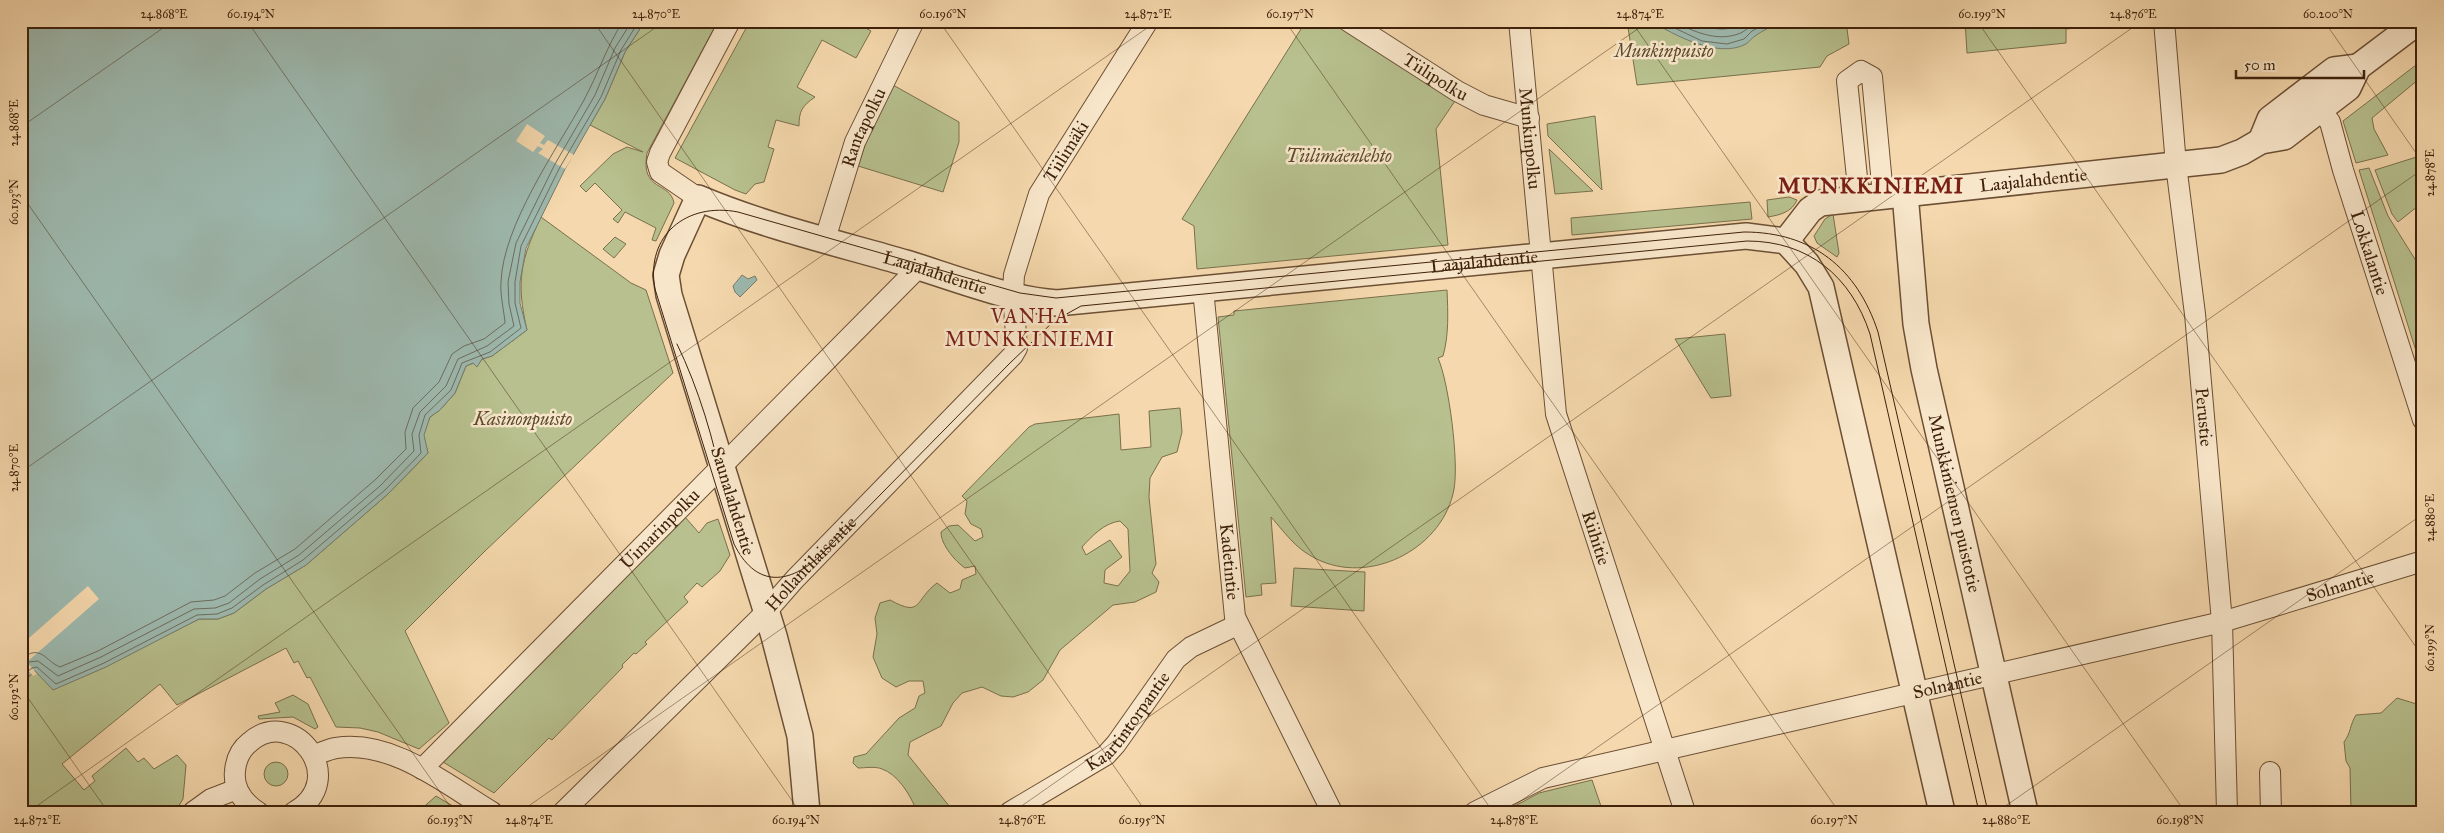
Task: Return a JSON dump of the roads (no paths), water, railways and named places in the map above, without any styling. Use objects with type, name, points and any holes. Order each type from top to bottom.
[{"type":"street","points":[[698,198],[660,172],[658,162],[660,153],[730,21]]},
{"type":"street","name":"Rantapolku","points":[[826,239],[854,142],[914,21]]},
{"type":"street","name":"Tiilimäki","points":[[1012,294],[1014,274],[1039,194],[1148,21]]},
{"type":"street","name":"Tiilipolku","points":[[1348,21],[1458,91],[1484,105],[1529,118]]},
{"type":"street","name":"Munkinpolku","points":[[1518,21],[1541,256]]},
{"type":"street","name":"Perustie","points":[[2164,21],[2176,165],[2195,314],[2222,622],[2227,812]]},
{"type":"street","name":"Laajalahdentie","points":[[698,198],[733,212],[919,267],[1012,294],[1057,303],[1746,236],[1786,241],[1810,210],[1820,203],[2221,160],[2242,152],[2261,141],[2270,119],[2313,101],[2334,70],[2358,66],[2419,21]]},
{"type":"street","name":"Munkkiniemen puistotie","points":[[1882,195],[1872,77],[1861,71],[1847,80],[1882,195],[1916,324],[1924,369],[2025,812]]},
{"type":"street","name":"Lokkalantie","points":[[2313,101],[2333,130],[2343,170],[2423,420]]},
{"type":"street","name":"Saunalahdentie","points":[[698,198],[672,255],[666,275],[669,295],[767,611],[800,736],[807,812]]},
{"type":"street","points":[[1786,241],[1807,264],[1821,287],[1942,812]]},
{"type":"street","name":"Riihitie","points":[[1541,256],[1556,414],[1685,812]]},
{"type":"street","name":"Uimarinpolku","points":[[422,769],[919,267]]},
{"type":"street","name":"Kadetintie","points":[[1203,289],[1237,624],[1332,812]]},
{"type":"street","name":"Hollantilaisentie","points":[[562,812],[767,611],[795,579],[1013,355],[1017,348],[1012,294]]},
{"type":"street","name":"Solnantie","points":[[1475,812],[1543,778],[1994,676],[2222,622],[2423,561]]},
{"type":"street","name":"Kaartintorpantie","points":[[1010,812],[1106,755],[1116,744],[1176,659],[1191,647],[1237,624]]},
{"type":"street","points":[[258,812],[244,800],[237,789],[235,770],[238,758],[243,748],[262,735],[285,733],[297,737],[314,755],[318,767],[316,789],[307,803],[294,812]]},
{"type":"street","points":[[314,755],[336,748],[362,748],[389,754],[422,769],[492,812]]},
{"type":"street","points":[[2270,772],[2271,812]]},
{"type":"street","points":[[193,812],[211,799],[237,789]]},
{"type":"water","points":[[21,21],[645,21],[625,52],[605,99],[565,169],[526,248],[520,282],[520,303],[527,330],[492,356],[482,359],[477,367],[473,363],[466,366],[455,393],[440,410],[430,417],[424,435],[428,453],[388,494],[306,565],[266,589],[234,613],[218,619],[199,619],[106,667],[53,690],[35,671],[21,684]]},
{"type":"water","points":[[1651,21],[1782,21],[1758,34],[1746,44],[1735,48],[1723,49],[1710,47],[1684,38]]},
{"type":"water","points":[[742,275],[748,279],[755,276],[757,280],[740,297],[735,292],[733,286]]},
{"type":"tram line","points":[[1979,812],[1870,334],[1862,313],[1839,279],[1808,255],[1789,247],[1747,241],[1081,306],[1054,321],[1010,363],[819,557],[795,573],[783,577],[772,577],[761,574],[752,568],[742,558],[734,544],[655,289],[654,270],[657,253],[663,238],[674,226],[702,212],[719,210],[738,212],[1020,293],[1056,298],[1744,232],[1768,234],[1791,239],[1811,247],[1829,258],[1858,289],[1869,309],[1878,332],[1988,812]]},
{"type":"tram line","points":[[677,344],[705,415],[723,489]]},
{"type":"district","name":"MUNKKINIEMI","points":[[1871,185]]},
{"type":"district","name":"VANHA MUNKKINIEMI","points":[[1030,328]]},
{"type":"park label","name":"Munkinpuisto","points":[[1664,51]]},
{"type":"park label","name":"Tiilimäenlehto","points":[[1339,156]]},
{"type":"park label","name":"Kasinonpuisto","points":[[523,419]]}]
